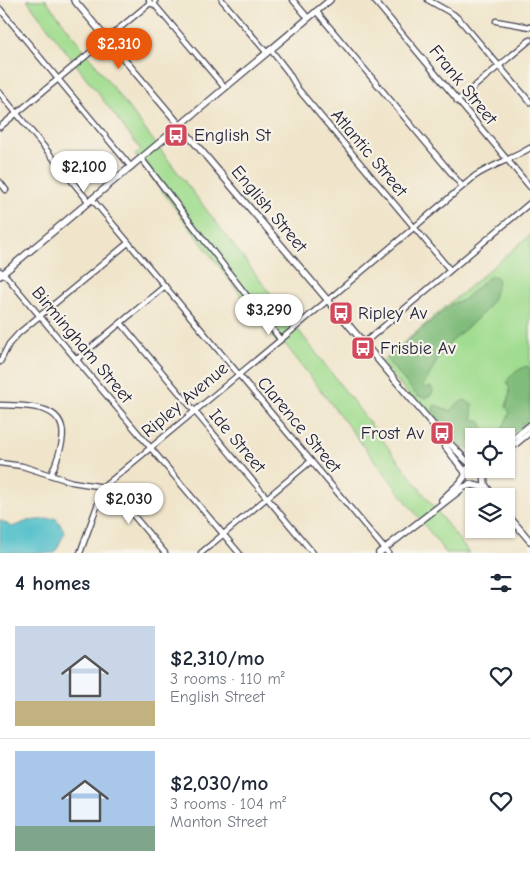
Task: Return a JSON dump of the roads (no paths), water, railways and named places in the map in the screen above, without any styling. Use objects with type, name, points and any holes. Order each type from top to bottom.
[{"type":"street","name":"English Street","points":[[74,0],[326,301],[364,343],[442,437],[449,442],[465,461]]},
{"type":"street","name":"Atlantic Street","points":[[222,0],[288,72],[298,89],[450,270]]},
{"type":"street","points":[[293,0],[308,18]]},
{"type":"street","points":[[1,274],[330,0]]},
{"type":"street","name":"Frank Street","points":[[374,0],[530,187]]},
{"type":"street","points":[[428,0],[460,20],[530,102]]},
{"type":"street","points":[[0,128],[152,2],[225,88]]},
{"type":"street","points":[[0,9],[131,167]]},
{"type":"street","points":[[316,12],[462,186]]},
{"type":"street","points":[[496,21],[530,27]]},
{"type":"street","points":[[457,101],[530,40]]},
{"type":"street","name":"Clarence Street","points":[[0,94],[165,286],[384,552]]},
{"type":"street","name":"Ripley Avenue","points":[[80,553],[105,486],[462,186],[490,166],[507,160],[530,148]]},
{"type":"street","points":[[141,158],[280,339]]},
{"type":"street","points":[[0,182],[6,190]]},
{"type":"street","points":[[364,343],[530,203]]},
{"type":"street","points":[[0,362],[5,350],[13,339],[128,243]]},
{"type":"street","name":"Birmingham Street","points":[[1,274],[40,316],[239,553]]},
{"type":"street","points":[[76,360],[165,286]]},
{"type":"street","name":"Ide Street","points":[[121,323],[313,553]]},
{"type":"street","points":[[0,405],[38,407],[47,410],[56,417],[62,431],[63,440],[52,476]]},
{"type":"street","points":[[515,438],[530,425]]},
{"type":"street","points":[[515,444],[530,432]]},
{"type":"street","name":"English Street","points":[[442,437],[445,446],[465,474]]},
{"type":"street","points":[[201,553],[311,461]]},
{"type":"street","points":[[0,463],[22,466],[72,482],[105,486],[165,553]]},
{"type":"street","points":[[384,552],[428,514],[460,483],[465,474]]},
{"type":"street","name":"English Street","points":[[466,478],[467,482],[474,485]]},
{"type":"street","points":[[428,514],[464,487],[481,483],[482,478]]},
{"type":"street","points":[[474,485],[482,488]]},
{"type":"street","points":[[515,524],[530,541]]},
{"type":"water","points":[[56,518],[65,532],[55,553],[0,553],[0,520],[12,527],[28,521]]},
{"type":"place","name":"English St","points":[[176,135]]},
{"type":"place","name":"Ripley Av","points":[[341,313]]},
{"type":"place","name":"Frisbie Av","points":[[363,348]]},
{"type":"place","name":"Frost Av","points":[[442,433]]}]
